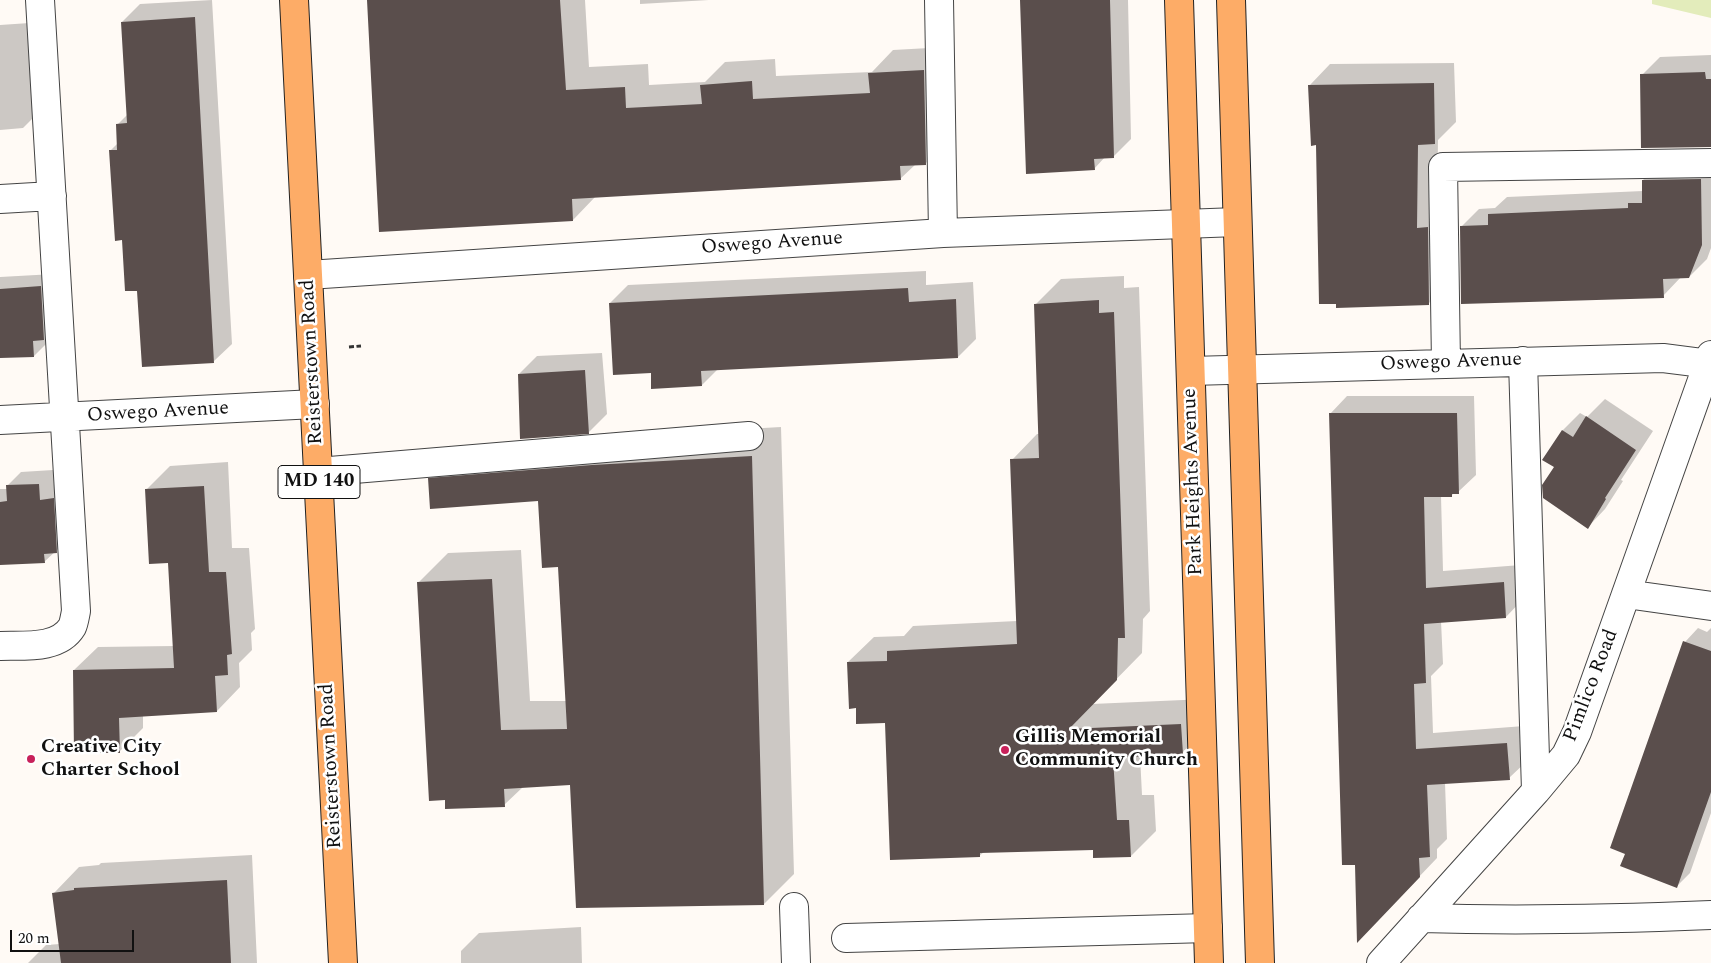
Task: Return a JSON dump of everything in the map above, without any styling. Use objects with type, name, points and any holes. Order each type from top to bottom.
[{"type":"main road","name":"Reisterstown Road","points":[[294,0],[343,963]]},
{"type":"main road","name":"Park Heights Avenue","points":[[1179,0],[1209,963]]},
{"type":"main road","points":[[1231,0],[1260,963]]},
{"type":"street","points":[[0,646],[43,644],[59,639],[72,627],[76,611],[40,0]]},
{"type":"street","points":[[939,0],[943,233]]},
{"type":"street","points":[[1446,364],[1443,167],[1711,163]]},
{"type":"street","points":[[0,200],[52,196]]},
{"type":"street","name":"Oswego Avenue","points":[[308,275],[943,233],[1237,222]]},
{"type":"street","name":"Oswego Avenue","points":[[1190,371],[1664,358],[1710,361]]},
{"type":"street","points":[[1523,361],[1536,791]]},
{"type":"street","name":"Pimlico Road","points":[[1380,963],[1566,756],[1577,732],[1710,361]]},
{"type":"street","name":"Oswego Avenue","points":[[0,420],[315,404]]},
{"type":"street","points":[[318,472],[749,436]]},
{"type":"street","points":[[1626,594],[1711,606]]},
{"type":"street","points":[[794,907],[796,963]]},
{"type":"street","points":[[1421,918],[1472,920],[1600,919],[1711,915]]},
{"type":"street","points":[[846,938],[1208,928]]},
{"type":"path","points":[[349,347],[361,346]]},
{"type":"green space","points":[[1652,0],[1711,0],[1711,18],[1652,4]]},
{"type":"building","points":[[367,0],[560,0],[566,90],[625,87],[626,108],[702,104],[700,85],[752,81],[753,99],[870,93],[868,73],[924,70],[926,165],[900,166],[901,180],[572,199],[573,221],[379,232]]},
{"type":"building","points":[[1020,0],[1110,0],[1114,158],[1094,159],[1095,170],[1026,174]]},
{"type":"building","points":[[195,17],[214,363],[142,367],[137,291],[125,291],[122,240],[115,241],[109,150],[117,150],[116,124],[127,123],[121,22]]},
{"type":"building","points":[[1705,72],[1706,79],[1711,79],[1711,147],[1641,148],[1640,74]]},
{"type":"building","points":[[1434,83],[1435,144],[1418,145],[1417,228],[1428,227],[1429,305],[1336,308],[1336,304],[1319,304],[1316,145],[1311,146],[1308,85]]},
{"type":"building","points":[[1701,179],[1702,245],[1689,278],[1663,279],[1664,298],[1461,304],[1460,226],[1488,225],[1488,214],[1628,208],[1628,203],[1642,203],[1642,180]]},
{"type":"building","points":[[41,286],[44,340],[33,341],[34,357],[0,358],[0,289]]},
{"type":"building","points":[[908,288],[909,302],[956,299],[958,358],[701,371],[702,386],[651,389],[651,373],[613,375],[609,303]]},
{"type":"building","points":[[1099,300],[1099,313],[1114,312],[1125,638],[1118,638],[1117,680],[1069,729],[1181,724],[1183,754],[1113,758],[1117,820],[1129,820],[1131,857],[1093,858],[1093,850],[980,853],[980,857],[890,860],[885,723],[856,724],[856,708],[849,709],[847,662],[887,661],[887,651],[1017,644],[1010,459],[1039,458],[1034,304]]},
{"type":"building","points":[[585,370],[589,434],[520,439],[518,374]]},
{"type":"building","points":[[1329,413],[1457,413],[1459,494],[1452,494],[1452,497],[1424,497],[1426,588],[1504,582],[1506,618],[1424,624],[1426,683],[1414,684],[1416,749],[1507,743],[1510,780],[1427,785],[1430,857],[1419,858],[1420,877],[1357,943],[1355,865],[1342,865]]},
{"type":"building","points":[[1586,416],[1636,450],[1605,498],[1588,529],[1543,498],[1542,485],[1554,467],[1542,460],[1562,430],[1573,437]]},
{"type":"building","points":[[752,456],[764,905],[576,908],[570,785],[504,789],[505,807],[445,809],[445,800],[429,801],[417,582],[492,579],[501,730],[567,729],[558,567],[542,568],[538,501],[430,509],[428,478],[592,465]]},
{"type":"building","points":[[39,484],[40,500],[54,498],[57,553],[44,554],[45,563],[0,565],[0,502],[7,501],[6,485]]},
{"type":"building","points":[[204,486],[209,572],[226,572],[232,654],[227,655],[228,675],[215,676],[217,712],[119,718],[120,753],[74,753],[73,670],[174,668],[168,563],[149,564],[145,489]]},
{"type":"building","points":[[1683,641],[1711,651],[1711,792],[1677,888],[1620,866],[1625,854],[1610,848]]},
{"type":"building","points":[[227,880],[231,963],[61,963],[52,893],[74,890],[74,888]]},
{"type":"place","name":"Gillis Memorial Community Church","points":[[1005,750]]},
{"type":"place","name":"Creative City Charter School","points":[[31,759]]}]
